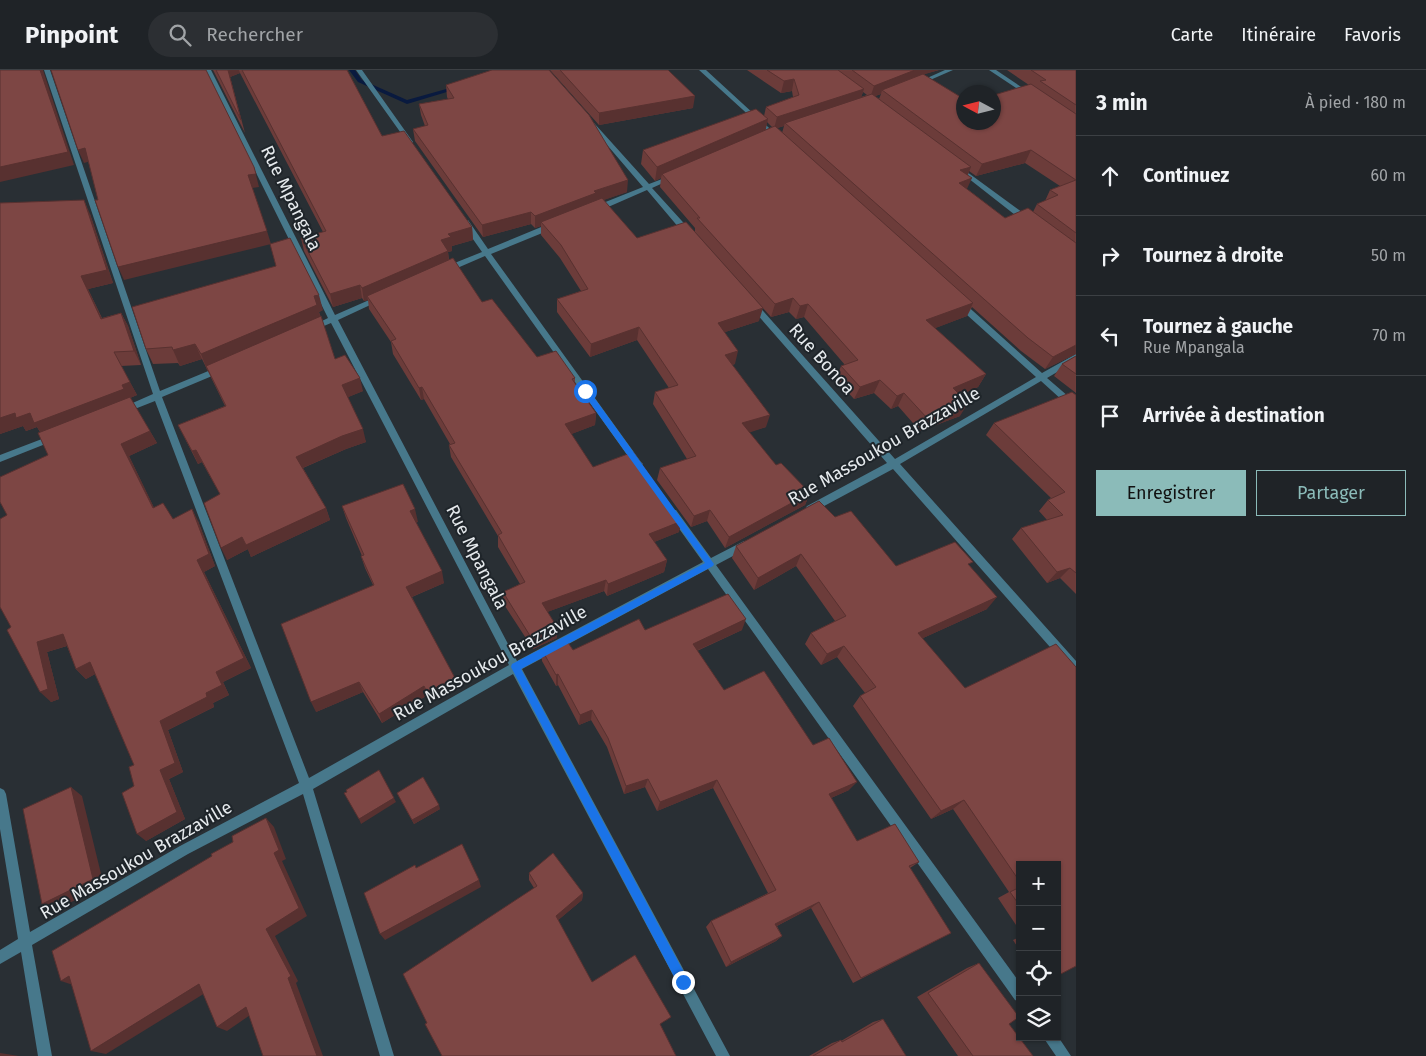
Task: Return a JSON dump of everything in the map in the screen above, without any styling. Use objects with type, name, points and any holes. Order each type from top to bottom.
[{"type":"street","points":[[47,70],[158,397],[306,786],[388,1056]]},
{"type":"street","name":"Rue Mpangala","points":[[208,70],[333,319],[515,667],[724,1056]]},
{"type":"street","points":[[359,70],[415,149]]},
{"type":"street","points":[[702,70],[787,147]]},
{"type":"street","points":[[911,86],[950,70]]},
{"type":"street","points":[[992,70],[1038,101]]},
{"type":"street","points":[[583,114],[692,237]]},
{"type":"street","points":[[764,138],[781,131]]},
{"type":"street","points":[[957,168],[1036,227]]},
{"type":"street","points":[[585,213],[684,172]]},
{"type":"street","points":[[459,213],[642,470]]},
{"type":"street","points":[[433,276],[558,224]]},
{"type":"street","points":[[300,334],[387,296]]},
{"type":"street","points":[[953,298],[1076,408]]},
{"type":"street","name":"Rue Bonoa","points":[[748,300],[1076,669]]},
{"type":"street","name":"Rue Massoukou Brazzaville","points":[[797,516],[893,464],[1040,376],[1076,357]]},
{"type":"street","points":[[111,415],[158,397],[225,367]]},
{"type":"street","points":[[0,459],[65,433]]},
{"type":"street","points":[[665,501],[1016,989]]},
{"type":"street","name":"Rue Massoukou Brazzaville","points":[[0,958],[184,850],[306,786],[515,667],[754,540]]},
{"type":"street","points":[[0,794],[45,1056]]},
{"type":"street","points":[[1053,1041],[1064,1056]]},
{"type":"building","points":[[0,70],[40,70],[68,152],[0,167]]},
{"type":"building","points":[[51,70],[206,70],[254,167],[256,174],[248,175],[267,231],[118,267],[95,200],[98,200],[85,148],[78,150]]},
{"type":"building","points":[[216,70],[228,70],[241,120]]},
{"type":"building","points":[[242,70],[347,70],[382,136],[404,131],[472,227],[448,234],[451,237],[441,240],[448,251],[362,288],[360,285],[330,294],[301,238],[326,231]]},
{"type":"building","points":[[492,70],[549,70],[589,115],[628,180],[594,191],[596,193],[535,216],[531,212],[482,225],[413,129],[428,125],[419,104],[454,98],[446,85]]},
{"type":"building","points":[[560,70],[668,70],[695,96],[599,113]]},
{"type":"building","points":[[767,70],[838,70],[864,89],[777,117],[766,107],[799,95],[794,79],[784,81]]},
{"type":"building","points":[[852,70],[915,70],[874,86]]},
{"type":"building","points":[[1031,70],[1076,70],[1076,105],[1040,81],[1046,80]]},
{"type":"building","points":[[923,74],[956,94],[956,130],[1001,130],[1001,93],[1031,84],[1076,114],[1076,180],[1031,150],[982,164],[882,90]]},
{"type":"building","points":[[872,94],[971,167],[960,170],[972,178],[959,183],[1005,218],[1028,208],[1076,243],[1076,345],[1053,357],[1028,338],[785,123]]},
{"type":"building","points":[[756,109],[768,119],[657,167],[643,150]]},
{"type":"building","points":[[775,126],[973,303],[926,320],[986,374],[953,388],[968,403],[927,418],[904,393],[897,396],[880,380],[860,387],[841,366],[858,360],[808,304],[800,306],[793,298],[775,304],[697,218],[700,218],[662,174]]},
{"type":"building","points":[[1076,180],[1076,233],[1037,204],[1058,195],[1050,190]]},
{"type":"building","points":[[602,198],[637,238],[686,222],[763,308],[718,323],[738,351],[725,355],[770,415],[742,423],[776,465],[781,463],[810,493],[729,537],[710,510],[694,516],[660,468],[696,456],[655,392],[678,385],[639,327],[591,344],[557,299],[588,289],[561,245],[541,222]]},
{"type":"building","points":[[84,200],[107,270],[81,276],[101,319],[121,313],[134,351],[114,352],[130,382],[122,385],[124,389],[34,423],[30,413],[16,418],[15,413],[0,418],[0,203]]},
{"type":"building","points":[[290,238],[319,295],[314,296],[317,305],[201,354],[195,344],[173,350],[172,347],[146,349],[132,307],[276,266],[270,244]]},
{"type":"building","points":[[453,258],[482,302],[492,299],[537,357],[556,351],[575,378],[572,379],[596,413],[565,424],[593,467],[633,452],[682,521],[649,534],[667,560],[608,584],[606,580],[542,603],[557,627],[532,639],[503,592],[525,582],[498,535],[502,533],[449,445],[455,443],[422,387],[419,388],[391,341],[396,339],[367,296]]},
{"type":"building","points":[[321,316],[335,359],[345,355],[360,378],[342,385],[363,429],[342,436],[296,457],[326,508],[246,545],[242,537],[221,548],[204,503],[220,494],[196,450],[192,451],[178,425],[226,406],[206,366]]},
{"type":"building","points":[[1076,356],[1076,374],[1062,364]]},
{"type":"building","points":[[1072,392],[1076,395],[1076,573],[1070,568],[1057,572],[1021,528],[1063,515],[1048,500],[1065,492],[994,423]]},
{"type":"building","points":[[130,397],[150,431],[121,444],[153,508],[163,503],[173,519],[192,509],[209,554],[197,560],[244,658],[216,672],[222,685],[206,693],[207,697],[160,721],[175,763],[160,770],[177,812],[137,834],[122,793],[134,786],[129,767],[134,765],[90,662],[76,669],[63,634],[37,642],[48,689],[40,692],[7,630],[11,627],[0,607],[0,519],[7,515],[0,502],[0,477],[48,455],[38,433]]},
{"type":"building","points":[[403,484],[415,509],[410,511],[442,571],[406,587],[455,678],[427,692],[424,686],[379,714],[359,682],[311,702],[281,624],[374,585],[361,556],[364,555],[342,506]]},
{"type":"building","points":[[819,501],[835,517],[851,511],[896,566],[955,542],[973,562],[968,564],[997,597],[918,633],[965,688],[1056,644],[1076,667],[1076,966],[1061,974],[1061,861],[1016,861],[1016,876],[964,800],[941,811],[860,696],[876,687],[844,646],[827,654],[811,633],[846,616],[801,554],[758,578],[736,546]]},
{"type":"building","points":[[728,594],[746,619],[693,644],[724,690],[764,671],[813,745],[829,738],[857,782],[829,794],[857,841],[895,824],[919,862],[909,866],[951,933],[861,978],[819,902],[775,924],[782,936],[731,962],[711,921],[776,890],[717,780],[660,802],[648,779],[626,786],[608,738],[592,710],[580,715],[558,674],[556,675],[542,650],[565,638],[573,650],[639,619],[645,630]]},
{"type":"building","points":[[379,770],[394,798],[359,819],[344,793]]},
{"type":"building","points":[[423,777],[439,805],[412,820],[397,793]]},
{"type":"building","points":[[71,787],[93,879],[42,904],[23,809]]},
{"type":"building","points":[[266,818],[279,850],[274,853],[299,908],[266,929],[291,976],[288,978],[317,1056],[263,1056],[246,1007],[217,1027],[199,984],[91,1051],[69,976],[61,981],[52,951],[212,856],[211,854],[233,842],[232,836]]},
{"type":"building","points":[[462,844],[479,880],[380,934],[364,893],[415,865],[416,868]]},
{"type":"building","points":[[553,853],[583,893],[556,916],[592,982],[635,955],[671,1017],[660,1024],[676,1056],[442,1056],[425,1024],[427,1023],[403,974],[537,886],[529,873]]},
{"type":"building","points":[[1016,889],[1016,900],[1010,892]]},
{"type":"building","points":[[979,963],[1016,1013],[1016,1019],[1009,1024],[1016,1033],[1016,1041],[1022,1041],[1033,1056],[973,1056],[928,993]]},
{"type":"building","points":[[883,1019],[906,1056],[813,1056],[841,1040],[842,1042]]},
{"type":"waterway","points":[[352,70],[360,81],[407,102],[457,88]]},
{"type":"route","points":[[585,391],[710,564],[515,667],[683,982]]}]
